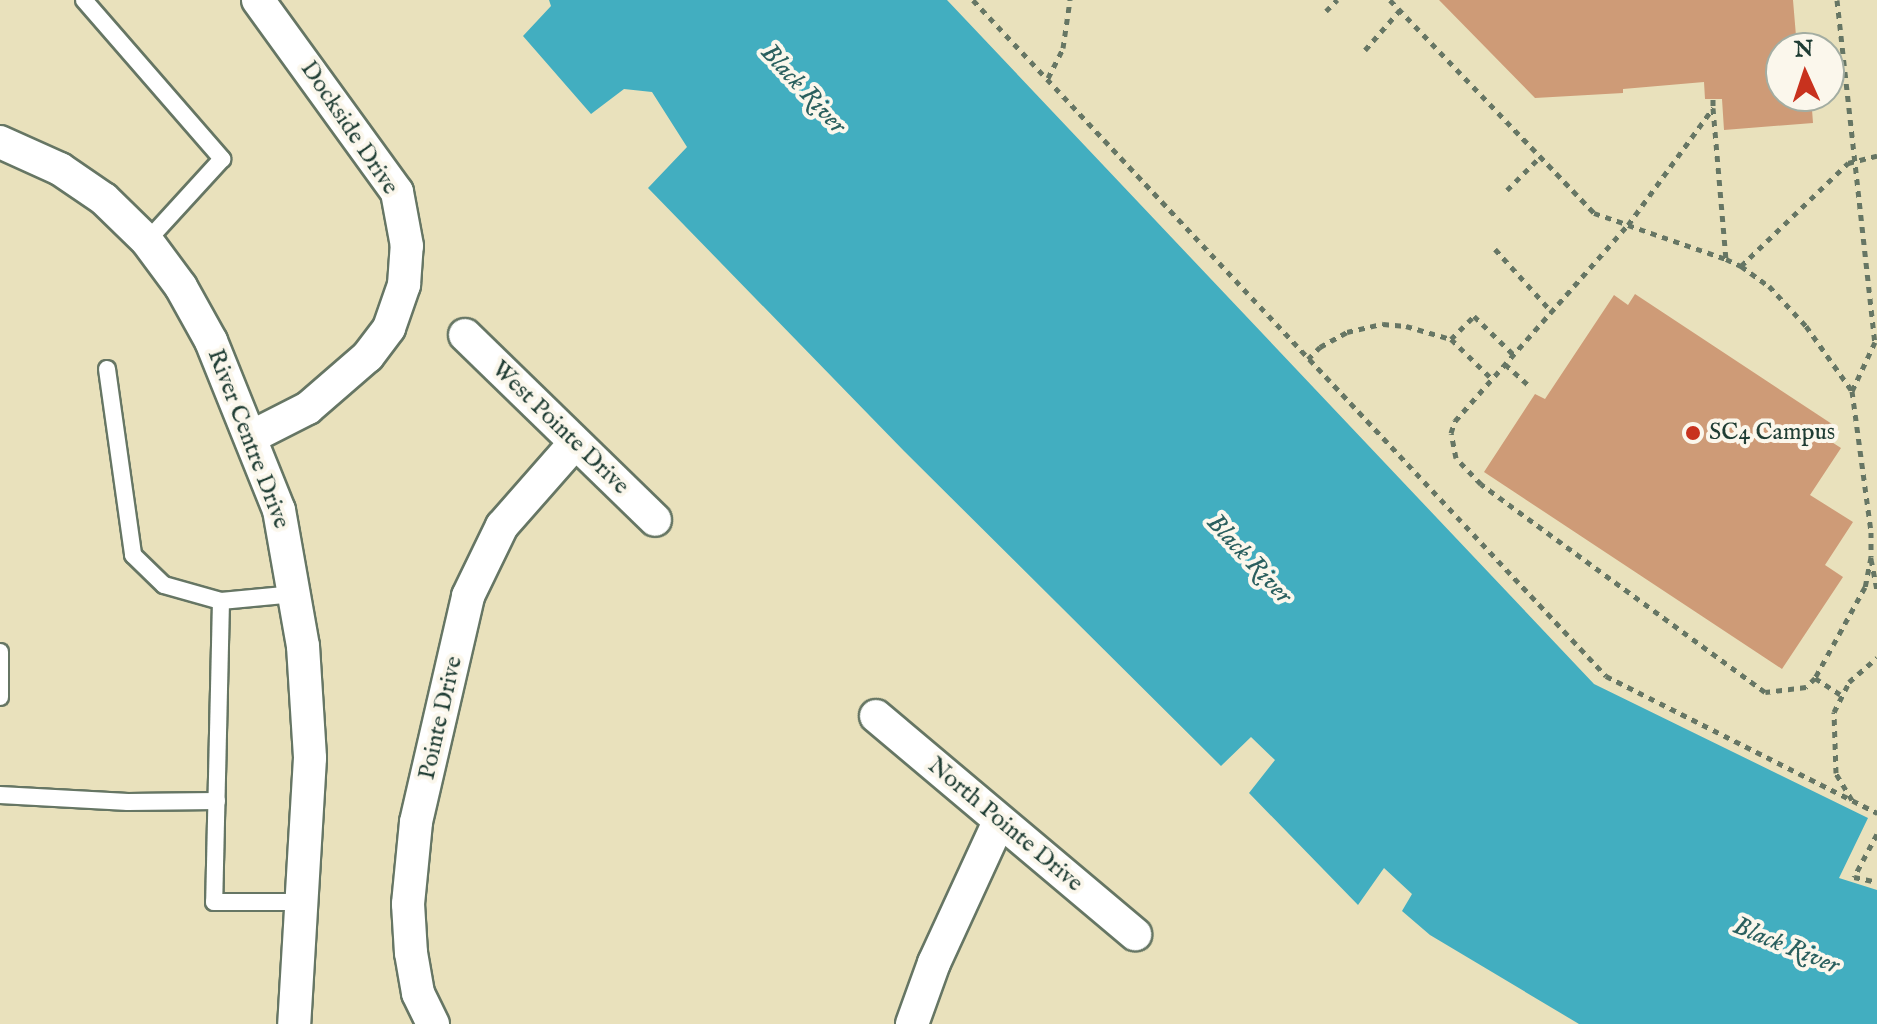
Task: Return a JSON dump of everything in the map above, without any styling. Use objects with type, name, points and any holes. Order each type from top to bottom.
[{"type":"street","name":"Dockside Drive","points":[[251,437],[308,408],[368,356],[389,328],[404,285],[407,246],[397,192],[258,0]]},
{"type":"street","name":"River Centre Drive","points":[[0,142],[60,169],[104,199],[147,241],[181,287],[211,341],[279,510],[295,594],[310,758],[304,902],[294,1024]]},
{"type":"street","name":"West Pointe Drive","points":[[465,335],[655,520]]},
{"type":"street","name":"Pointe Drive","points":[[433,1024],[418,993],[411,953],[408,904],[416,822],[468,596],[502,526],[574,444]]},
{"type":"street","name":"North Pointe Drive","points":[[876,716],[1135,934]]},
{"type":"street","points":[[912,1024],[934,963],[999,822]]},
{"type":"lane","points":[[84,0],[222,159],[147,241]]},
{"type":"lane","points":[[107,369],[133,555],[164,585],[221,601],[295,594]]},
{"type":"lane","points":[[221,601],[214,902],[304,902]]},
{"type":"lane","points":[[0,652],[0,697]]},
{"type":"lane","points":[[0,795],[128,802],[217,801]]},
{"type":"path","points":[[973,0],[1606,676],[1877,813]]},
{"type":"path","points":[[1048,78],[1063,48],[1070,0]]},
{"type":"path","points":[[1326,11],[1337,0]]},
{"type":"path","points":[[1390,0],[1594,213],[1741,266],[1769,286],[1806,326],[1852,391],[1877,590]]},
{"type":"path","points":[[1837,0],[1858,161],[1875,342],[1852,391]]},
{"type":"path","points":[[1365,50],[1400,10]]},
{"type":"path","points":[[1713,99],[1726,259]]},
{"type":"path","points":[[1713,108],[1628,225],[1455,421],[1451,433],[1456,458],[1481,484],[1765,692],[1806,687],[1815,678],[1865,587],[1871,557]]},
{"type":"path","points":[[1741,266],[1848,163],[1877,156]]},
{"type":"path","points":[[1507,190],[1540,157]]},
{"type":"path","points":[[1495,249],[1552,312]]},
{"type":"path","points":[[1451,339],[1474,316],[1514,355]]},
{"type":"path","points":[[1308,359],[1347,332],[1383,324],[1427,330],[1451,339],[1492,379]]},
{"type":"path","points":[[1505,364],[1527,384]]},
{"type":"path","points":[[1852,801],[1836,773],[1834,712],[1840,694],[1858,671],[1877,658]]},
{"type":"path","points":[[1815,678],[1840,694]]},
{"type":"path","points":[[1877,834],[1854,877],[1877,882]]},
{"type":"water","name":"Black River","points":[[549,0],[947,0],[1594,684],[1868,818],[1839,878],[1877,890],[1877,1024],[1579,1024],[1430,935],[1402,911],[1412,894],[1384,868],[1358,905],[1249,793],[1275,760],[1251,737],[1221,766],[904,451],[648,188],[687,147],[652,92],[624,89],[591,114],[523,36],[551,6]]},
{"type":"building","points":[[1439,0],[1793,0],[1796,32],[1765,32],[1765,112],[1812,112],[1813,123],[1724,130],[1722,99],[1705,99],[1704,82],[1623,89],[1623,93],[1535,98]]},
{"type":"building","points":[[1635,294],[1835,426],[1827,439],[1841,448],[1810,495],[1853,522],[1825,565],[1843,577],[1782,669],[1484,472],[1535,394],[1545,399],[1614,295],[1628,305]]},
{"type":"place","name":"SC4 Campus","points":[[1693,433]]}]
